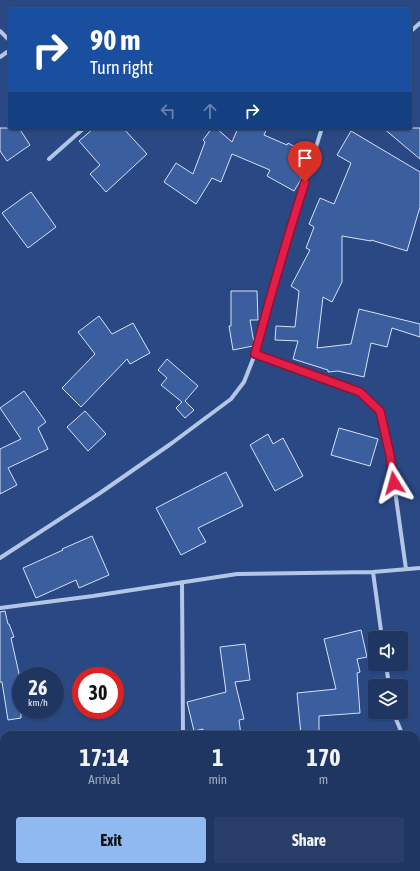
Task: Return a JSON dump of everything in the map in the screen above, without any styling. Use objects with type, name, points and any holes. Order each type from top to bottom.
[{"type":"street","points":[[412,30],[420,23]]},
{"type":"street","points":[[0,31],[8,39]]},
{"type":"street","points":[[49,159],[82,130]]},
{"type":"street","points":[[0,558],[100,493],[232,399],[244,382],[255,354],[292,223],[321,130]]},
{"type":"street","points":[[255,354],[360,392],[380,411],[390,455],[406,569]]},
{"type":"street","points":[[0,608],[237,574],[373,572],[420,568]]},
{"type":"street","points":[[373,572],[381,631]]},
{"type":"street","points":[[182,582],[183,731]]},
{"type":"street","points":[[397,719],[401,731]]},
{"type":"building","points":[[0,128],[8,128],[8,130],[20,130],[30,145],[7,161],[0,151]]},
{"type":"building","points":[[412,128],[420,128],[420,159],[385,130],[412,130]]},
{"type":"building","points":[[92,130],[125,130],[147,154],[106,192],[90,174],[100,165],[79,141]]},
{"type":"building","points":[[210,130],[218,130],[232,142],[237,130],[266,130],[264,135],[287,145],[288,143],[310,155],[306,167],[300,177],[302,178],[294,191],[267,176],[270,170],[232,154],[221,182],[212,178],[196,204],[164,182],[176,163],[193,174],[205,142],[203,140]]},
{"type":"building","points":[[351,131],[420,172],[420,207],[407,251],[371,240],[342,236],[342,282],[332,302],[323,297],[317,348],[351,344],[359,309],[420,324],[420,337],[392,328],[387,347],[371,343],[364,377],[338,371],[328,372],[328,370],[293,359],[298,341],[275,340],[276,326],[295,327],[299,291],[291,286],[310,250],[306,248],[314,227],[309,224],[320,198],[334,204],[351,163],[337,155]]},
{"type":"building","points":[[31,192],[56,227],[28,248],[2,213]]},
{"type":"building","points":[[231,291],[257,291],[258,320],[250,320],[254,343],[253,346],[233,350],[229,326],[231,326]]},
{"type":"building","points":[[99,316],[112,334],[133,323],[150,353],[130,364],[127,359],[81,407],[62,388],[95,354],[78,332]]},
{"type":"building","points":[[167,359],[198,386],[185,401],[194,410],[185,418],[176,408],[182,402],[161,385],[167,378],[158,370]]},
{"type":"building","points":[[24,391],[46,422],[38,428],[48,449],[8,468],[17,485],[0,494],[0,449],[21,439],[0,408]]},
{"type":"building","points":[[85,411],[106,434],[88,451],[67,427]]},
{"type":"building","points":[[339,428],[378,439],[370,466],[331,455]]},
{"type":"building","points":[[268,434],[273,444],[283,438],[303,476],[275,491],[250,445]]},
{"type":"building","points":[[226,472],[243,506],[198,528],[206,542],[181,555],[156,508]]},
{"type":"building","points":[[92,536],[109,575],[79,588],[76,580],[36,598],[23,568]]},
{"type":"building","points":[[5,611],[8,624],[14,637],[11,638],[18,667],[12,667],[12,719],[14,719],[8,720],[2,682],[0,682],[0,612]]},
{"type":"building","points":[[361,630],[367,657],[357,659],[360,672],[357,673],[360,713],[319,716],[319,731],[301,731],[297,693],[336,689],[324,639]]},
{"type":"building","points":[[245,644],[250,680],[235,682],[244,719],[239,720],[240,731],[203,731],[203,729],[194,731],[187,702],[226,692],[220,647]]},
{"type":"route","points":[[305,182],[267,308],[255,354],[360,392],[380,411],[390,455],[394,483]]}]
